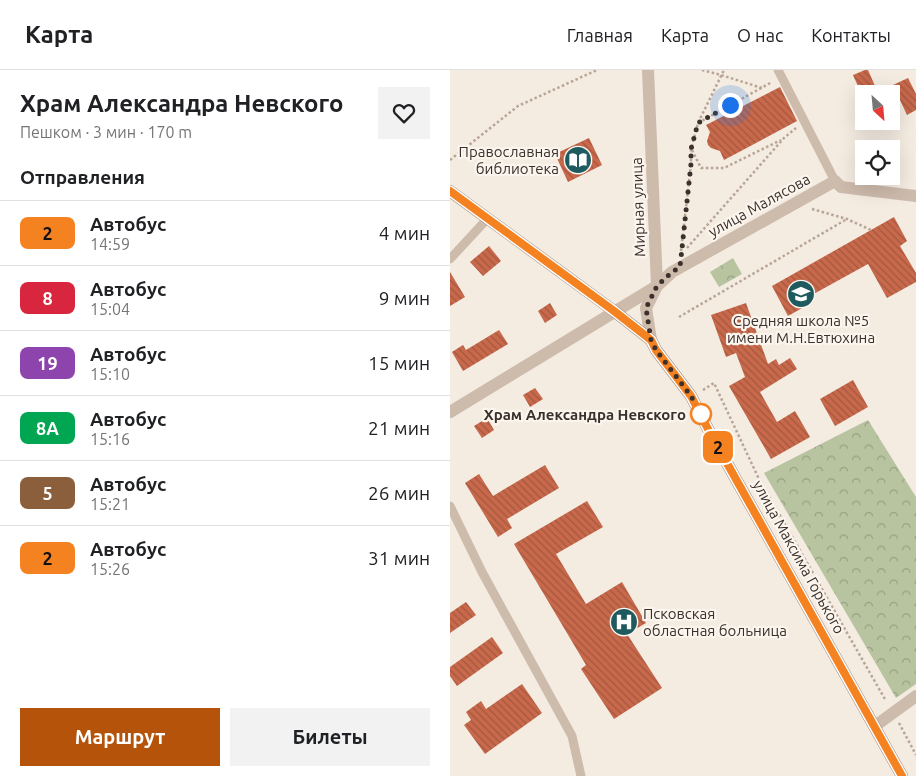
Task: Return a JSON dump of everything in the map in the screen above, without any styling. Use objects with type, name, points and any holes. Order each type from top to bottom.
[{"type":"main road","name":"улица Максима Горького","points":[[450,191],[651,340],[656,350],[691,396],[902,776]]},
{"type":"street","name":"Мирная улица","points":[[648,70],[657,286],[646,308],[651,340]]},
{"type":"street","name":"улица Малясова","points":[[450,412],[657,286],[672,272],[835,181],[841,187],[916,196]]},
{"type":"street","points":[[875,726],[916,696]]},
{"type":"lane","points":[[780,73],[835,181]]},
{"type":"lane","points":[[450,259],[488,218]]},
{"type":"lane","points":[[450,506],[482,572],[572,736],[581,776]]},
{"type":"path","points":[[450,160],[518,106],[597,70]]},
{"type":"path","points":[[702,70],[762,88]]},
{"type":"path","points":[[724,70],[698,123],[691,149],[681,254],[784,138],[804,120]]},
{"type":"path","points":[[698,123],[762,88],[780,73]]},
{"type":"path","points":[[691,149],[701,168],[724,168],[784,138]]},
{"type":"path","points":[[810,208],[847,219],[871,230]]},
{"type":"path","points":[[679,317],[847,219]]},
{"type":"path","points":[[691,396],[714,383],[758,477],[916,755]]},
{"type":"green space","points":[[733,258],[742,274],[719,287],[710,272]]},
{"type":"green space","points":[[868,420],[916,497],[916,684],[896,698],[764,473]]},
{"type":"building","points":[[868,70],[875,85],[857,85],[853,75]]},
{"type":"building","points":[[908,78],[916,94],[916,110],[907,115],[900,100],[900,85],[893,85]]},
{"type":"building","points":[[780,87],[797,121],[724,160],[720,151],[708,145],[707,141],[710,132],[706,125]]},
{"type":"building","name":"Православная библиотека","points":[[589,138],[602,165],[568,182],[555,154]]},
{"type":"building","points":[[894,217],[907,241],[900,246],[916,273],[916,282],[887,298],[868,264],[810,296],[813,302],[788,316],[772,286]]},
{"type":"building","points":[[489,246],[501,261],[483,276],[470,262]]},
{"type":"building","points":[[450,272],[465,297],[450,306]]},
{"type":"building","points":[[550,303],[557,315],[545,323],[538,311]]},
{"type":"building","points":[[746,303],[768,364],[776,359],[779,365],[790,358],[797,369],[760,392],[777,422],[795,411],[810,437],[771,459],[729,386],[745,377],[736,353],[726,357],[711,315]]},
{"type":"building","points":[[499,330],[508,344],[463,371],[452,352],[463,345],[466,350]]},
{"type":"building","points":[[853,380],[868,407],[835,426],[820,399]]},
{"type":"building","points":[[535,388],[543,399],[530,407],[523,395]]},
{"type":"building","points":[[487,418],[494,430],[482,438],[474,426]]},
{"type":"building","points":[[545,465],[559,488],[507,519],[512,528],[498,537],[465,483],[479,474],[493,496]]},
{"type":"building","points":[[587,501],[603,527],[556,554],[586,604],[622,582],[646,623],[627,634],[662,688],[614,719],[581,669],[586,665],[514,544]]},
{"type":"building","points":[[466,602],[476,615],[450,633],[450,613]]},
{"type":"building","points":[[492,637],[503,653],[457,686],[450,676],[450,667]]},
{"type":"building","points":[[522,684],[542,713],[485,754],[464,725],[471,720],[466,712],[481,701],[486,709]]},
{"type":"bus line","name":"2","points":[[450,191],[651,340],[656,350],[691,396],[902,776]]},
{"type":"place","name":"Православная библиотека","points":[[578,160]]},
{"type":"place","name":"Средняя школа №5 имени М.Н.Евтюхина","points":[[801,294]]},
{"type":"place","name":"Храм Александра Невского","points":[[701,414]]},
{"type":"place","name":"Псковская областная больница","points":[[624,622]]},
{"type":"route","points":[[701,414],[691,396],[656,350],[651,340],[646,308],[657,286],[680,267],[691,149],[698,123],[730,105]]}]
